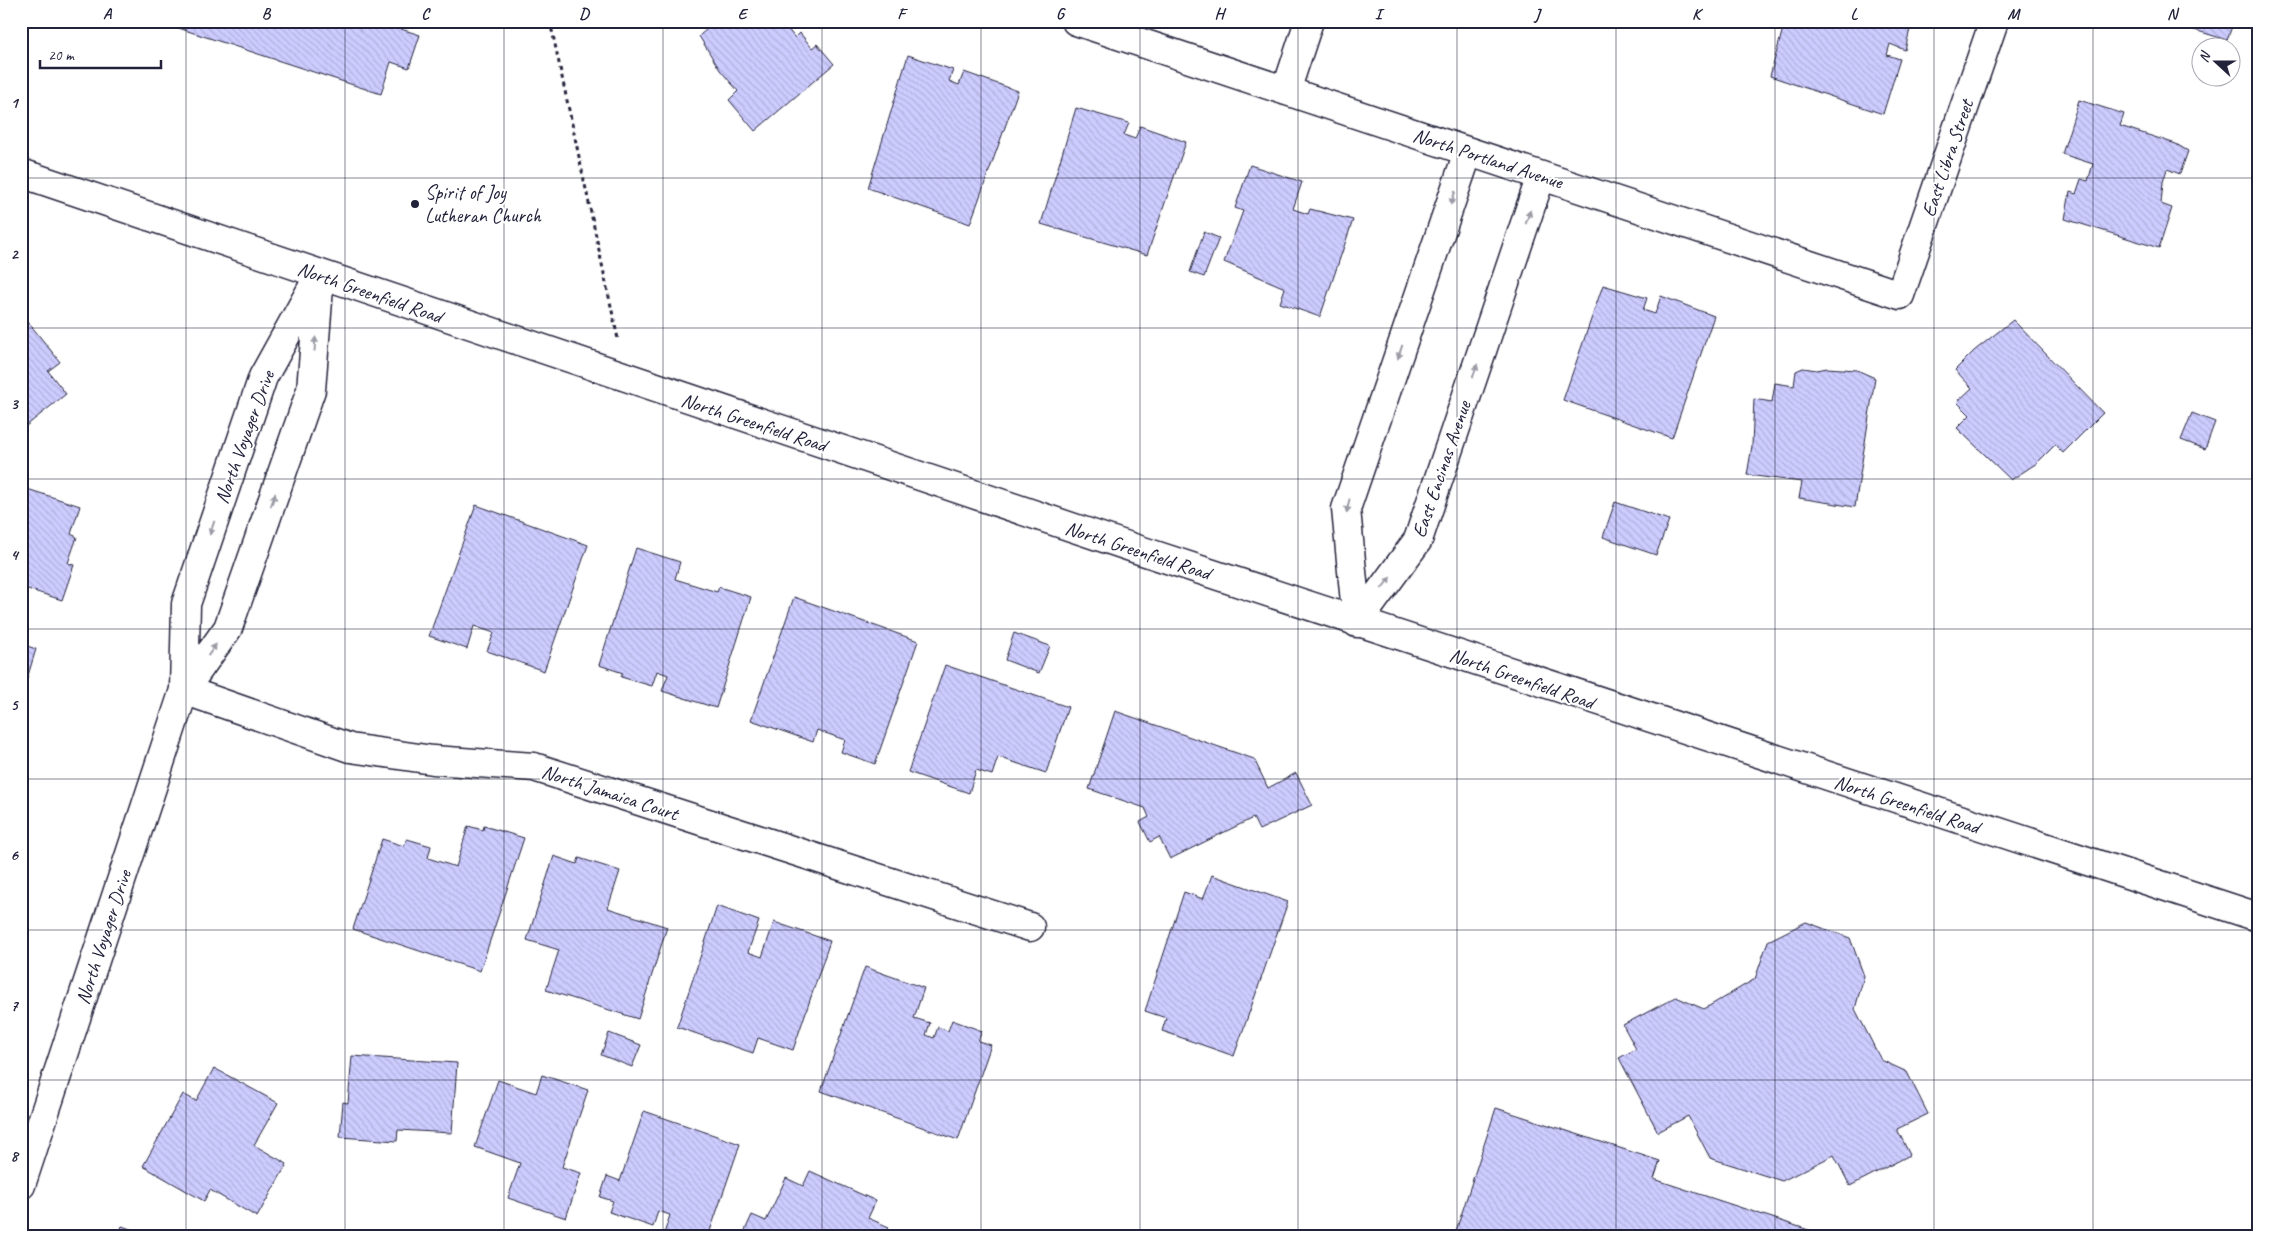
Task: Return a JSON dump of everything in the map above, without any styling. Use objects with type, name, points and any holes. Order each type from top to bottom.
[{"type":"street","name":"North Portland Avenue","points":[[1076,21],[1900,295]]},
{"type":"street","points":[[1286,91],[1309,21]]},
{"type":"street","name":"East Libra Street","points":[[1900,295],[1994,21]]},
{"type":"street","points":[[1357,622],[1346,509],[1468,152]]},
{"type":"street","name":"North Greenfield Road","points":[[21,173],[626,380],[1651,721],[2258,917]]},
{"type":"street","name":"East Encinas Avenue","points":[[1357,622],[1418,540],[1541,176]]},
{"type":"street","name":"North Voyager Drive","points":[[21,1185],[184,690],[186,604],[263,377],[320,275]]},
{"type":"street","name":"North Voyager Drive","points":[[184,690],[228,628],[312,390],[320,275]]},
{"type":"street","name":"North Jamaica Court","points":[[184,690],[350,748],[433,760],[534,767],[1030,927]]},
{"type":"path","points":[[550,21],[626,380]]},
{"type":"building","points":[[157,21],[404,21],[401,29],[420,35],[409,68],[391,62],[381,94]]},
{"type":"building","points":[[716,21],[795,21],[787,28],[795,38],[800,33],[812,48],[817,44],[834,64],[755,131],[729,100],[738,91],[720,70],[699,36]]},
{"type":"building","points":[[1785,21],[1912,21],[1905,50],[1890,44],[1887,55],[1900,59],[1883,114],[1770,76]]},
{"type":"building","points":[[2165,21],[2234,21],[2228,38],[2220,38]]},
{"type":"building","points":[[908,55],[953,70],[949,81],[959,85],[964,72],[1018,91],[970,224],[868,188]]},
{"type":"building","points":[[2079,100],[2124,114],[2120,126],[2176,144],[2188,151],[2180,174],[2167,169],[2163,182],[2161,204],[2172,208],[2159,248],[2065,219],[2070,192],[2076,194],[2081,179],[2088,181],[2093,164],[2062,154]]},
{"type":"building","points":[[1076,108],[1129,123],[1124,135],[1135,139],[1140,126],[1186,142],[1147,255],[1041,224]]},
{"type":"building","points":[[1250,165],[1302,182],[1293,209],[1308,214],[1310,209],[1353,220],[1320,317],[1280,303],[1285,288],[1224,262],[1243,211],[1235,208]]},
{"type":"building","points":[[1204,232],[1219,238],[1204,277],[1190,272]]},
{"type":"building","points":[[1603,285],[1647,298],[1643,310],[1655,314],[1661,296],[1714,316],[1672,438],[1563,400]]},
{"type":"building","points":[[21,313],[60,362],[48,371],[66,394],[21,430]]},
{"type":"building","points":[[2013,320],[2103,413],[2063,453],[2055,445],[2037,463],[2011,480],[1957,428],[1970,415],[1957,402],[1972,388],[1955,370],[1974,351]]},
{"type":"building","points":[[1803,368],[1857,370],[1875,378],[1855,507],[1799,498],[1802,482],[1747,475],[1752,446],[1754,399],[1772,402],[1775,383],[1794,386],[1796,371]]},
{"type":"building","points":[[2192,413],[2215,422],[2205,449],[2181,440]]},
{"type":"building","points":[[21,487],[80,506],[71,534],[77,537],[68,563],[74,565],[62,600],[21,587]]},
{"type":"building","points":[[1615,502],[1669,520],[1656,555],[1603,537]]},
{"type":"building","points":[[476,505],[588,545],[544,671],[487,651],[494,633],[474,626],[467,649],[429,636]]},
{"type":"building","points":[[636,548],[680,562],[675,579],[717,592],[719,587],[751,597],[716,708],[662,691],[668,675],[657,671],[652,686],[621,677],[623,673],[599,665]]},
{"type":"building","points":[[794,597],[918,641],[875,764],[841,752],[845,740],[817,730],[813,742],[751,720]]},
{"type":"building","points":[[1014,633],[1050,646],[1039,673],[1005,660]]},
{"type":"building","points":[[21,644],[36,649],[26,682],[21,680]]},
{"type":"building","points":[[945,665],[1068,707],[1046,773],[998,757],[992,775],[976,770],[969,793],[908,772]]},
{"type":"building","points":[[1115,711],[1254,759],[1268,788],[1296,773],[1312,805],[1259,830],[1253,818],[1170,859],[1159,837],[1150,842],[1140,822],[1149,817],[1145,808],[1089,789]]},
{"type":"building","points":[[468,826],[483,830],[484,826],[524,838],[480,971],[353,929],[382,839],[404,846],[407,839],[431,846],[428,858],[456,867]]},
{"type":"building","points":[[554,856],[577,864],[579,858],[620,871],[608,908],[667,927],[638,1019],[546,990],[559,950],[527,940]]},
{"type":"building","points":[[1212,875],[1288,902],[1234,1056],[1162,1031],[1166,1018],[1145,1011],[1184,892],[1203,899]]},
{"type":"building","points":[[717,906],[759,921],[748,952],[762,957],[774,922],[830,941],[793,1050],[758,1038],[753,1053],[677,1027]]},
{"type":"building","points":[[1806,922],[1850,938],[1864,976],[1855,1009],[1881,1060],[1907,1072],[1928,1114],[1897,1129],[1910,1155],[1850,1186],[1834,1155],[1782,1181],[1710,1158],[1688,1116],[1658,1132],[1619,1058],[1636,1049],[1623,1025],[1676,997],[1704,1009],[1755,979],[1768,941]]},
{"type":"building","points":[[865,967],[924,988],[914,1018],[930,1023],[926,1035],[934,1038],[938,1027],[948,1031],[952,1020],[982,1031],[978,1041],[991,1045],[958,1140],[821,1091]]},
{"type":"building","points":[[609,1033],[641,1045],[632,1067],[601,1055]]},
{"type":"building","points":[[352,1056],[457,1063],[452,1133],[398,1130],[397,1141],[340,1137],[343,1102],[348,1103]]},
{"type":"building","points":[[214,1068],[278,1103],[254,1145],[287,1164],[257,1217],[210,1190],[204,1201],[143,1166],[183,1094],[196,1101]]},
{"type":"building","points":[[542,1075],[588,1090],[562,1167],[581,1173],[566,1218],[508,1198],[520,1163],[475,1147],[498,1080],[536,1093]]},
{"type":"building","points":[[1496,1108],[1660,1161],[1654,1179],[1830,1237],[1454,1237]]},
{"type":"building","points":[[644,1111],[740,1144],[708,1237],[663,1237],[670,1215],[658,1211],[653,1227],[609,1212],[613,1201],[600,1197],[607,1176],[620,1181]]},
{"type":"building","points":[[810,1171],[876,1201],[868,1218],[889,1227],[885,1237],[742,1237],[752,1215],[766,1221],[786,1178],[803,1186]]},
{"type":"building","points":[[122,1226],[153,1237],[118,1237]]},
{"type":"building","points":[[206,1229],[228,1237],[203,1237]]},
{"type":"place","name":"Spirit of Joy Lutheran Church","points":[[415,204]]}]
